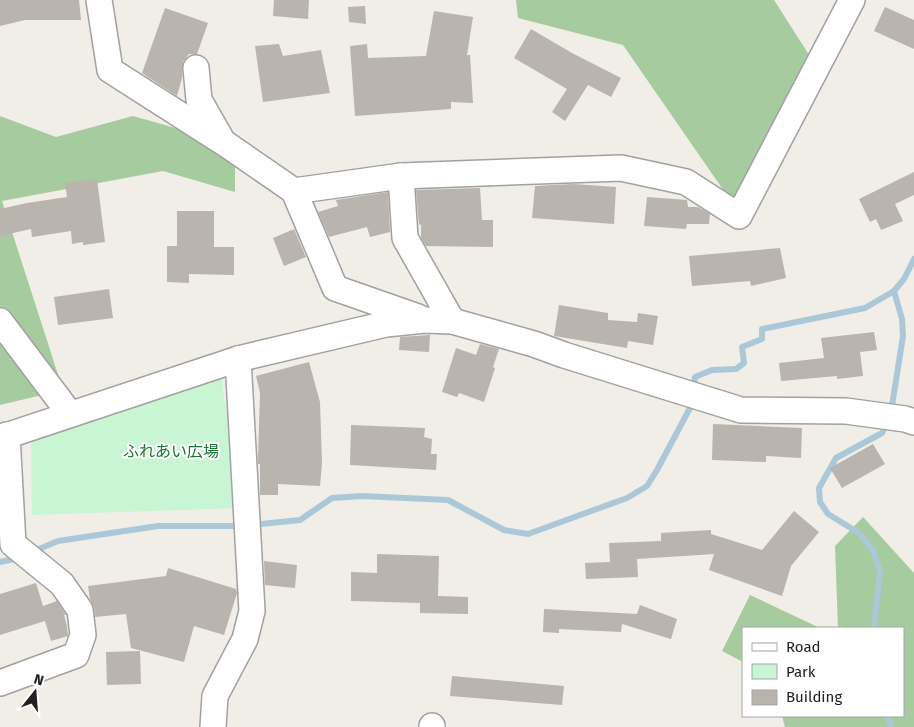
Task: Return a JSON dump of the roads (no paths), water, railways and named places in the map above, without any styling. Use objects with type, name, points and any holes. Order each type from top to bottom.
[{"type":"street","points":[[99,0],[110,70],[223,142],[294,191],[334,288],[426,320]]},
{"type":"street","points":[[294,191],[401,176],[621,168],[686,182],[739,216],[852,0]]},
{"type":"street","points":[[196,68],[199,100],[223,142]]},
{"type":"street","points":[[401,176],[404,238],[452,322]]},
{"type":"street","points":[[0,683],[76,655],[83,635],[80,610],[62,584],[13,544],[3,436],[238,359],[386,324],[426,320],[452,322],[534,344],[741,410],[846,411],[905,419],[914,422]]},
{"type":"street","points":[[0,321],[70,414]]},
{"type":"street","points":[[213,727],[215,696],[245,639],[252,611],[238,359]]},
{"type":"waterway","points":[[891,412],[903,336],[902,319],[894,291],[904,279],[914,259]]},
{"type":"waterway","points":[[693,390],[695,377],[712,370],[736,369],[744,363],[742,347],[762,339],[762,329],[865,308],[894,291]]},
{"type":"waterway","points":[[251,525],[300,520],[332,498],[362,496],[448,500],[504,530],[528,534],[627,498],[647,486],[690,408],[691,400]]},
{"type":"waterway","points":[[874,627],[880,572],[873,550],[859,533],[828,514],[820,502],[819,488],[836,458],[882,433],[887,421]]},
{"type":"waterway","points":[[32,552],[58,541],[158,526],[241,526]]},
{"type":"waterway","points":[[0,562],[18,558]]},
{"type":"waterway","points":[[888,717],[891,727]]},
{"type":"park label","name":"ふれあい広場","points":[[171,451]]}]
